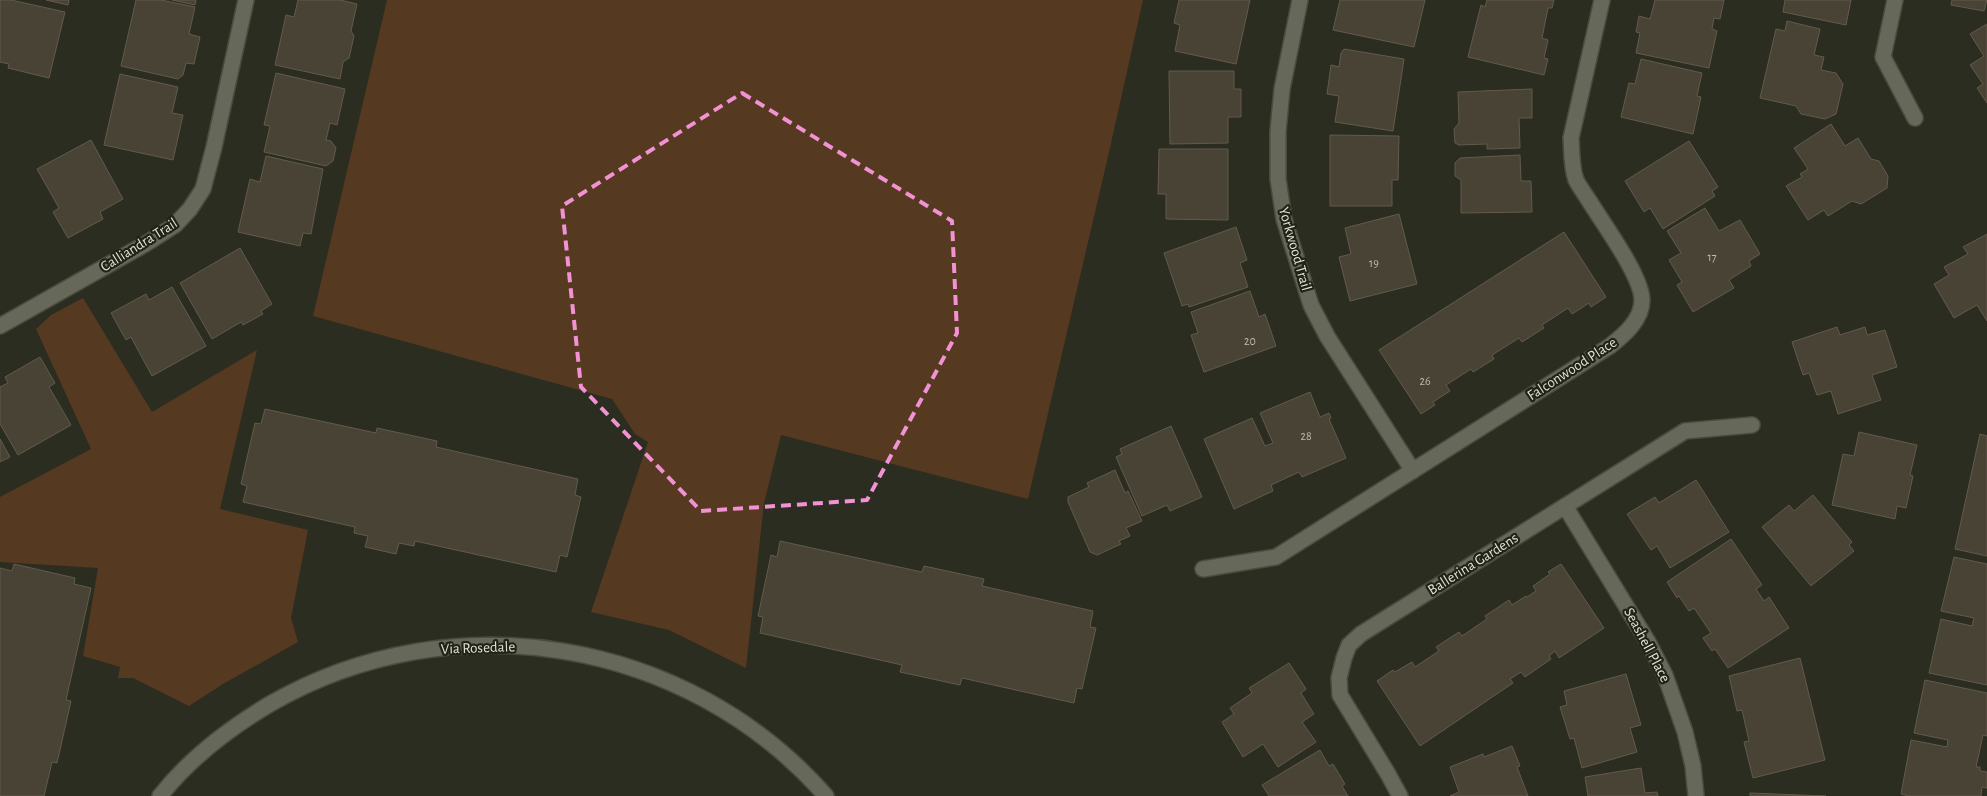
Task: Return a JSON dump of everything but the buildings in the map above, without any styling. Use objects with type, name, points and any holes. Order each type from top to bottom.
[{"type":"street","name":"Calliandra Trail","points":[[0,326],[175,226],[190,210],[203,189],[246,0]]},
{"type":"street","name":"Yorkwood Trail","points":[[1300,0],[1282,89],[1278,131],[1278,179],[1284,219],[1311,304],[1327,336],[1413,471]]},
{"type":"street","name":"Falconwood Place","points":[[1203,569],[1276,557],[1627,334],[1636,320],[1643,302],[1641,288],[1629,265],[1576,180],[1572,160],[1572,138],[1602,0]]},
{"type":"street","points":[[1895,0],[1883,57],[1915,118]]},
{"type":"street","name":"Ballerina Gardens","points":[[1400,796],[1340,695],[1339,678],[1349,646],[1361,634],[1685,431],[1752,425]]},
{"type":"street","name":"Seashell Place","points":[[1565,506],[1643,634],[1665,675],[1685,732],[1693,766],[1696,796]]},
{"type":"street","name":"Via Rosedale","points":[[160,796],[194,758],[248,717],[286,694],[373,660],[421,650],[491,644],[561,649],[620,663],[665,679],[707,699],[741,720],[773,744],[810,778],[826,796]]},
{"type":"highlighted area","points":[[742,93],[952,221],[957,333],[867,500],[701,511],[581,387],[562,206]]},
{"type":"shaded area","points":[[387,0],[1143,0],[1028,499],[781,435],[764,503],[746,668],[669,630],[591,612],[648,442],[635,434],[612,399],[313,316]]},
{"type":"shaded area","points":[[83,298],[152,412],[257,350],[220,509],[308,530],[291,618],[298,642],[223,684],[189,706],[133,678],[118,678],[120,667],[83,656],[98,568],[0,562],[0,497],[91,449],[36,329],[51,315]]}]
